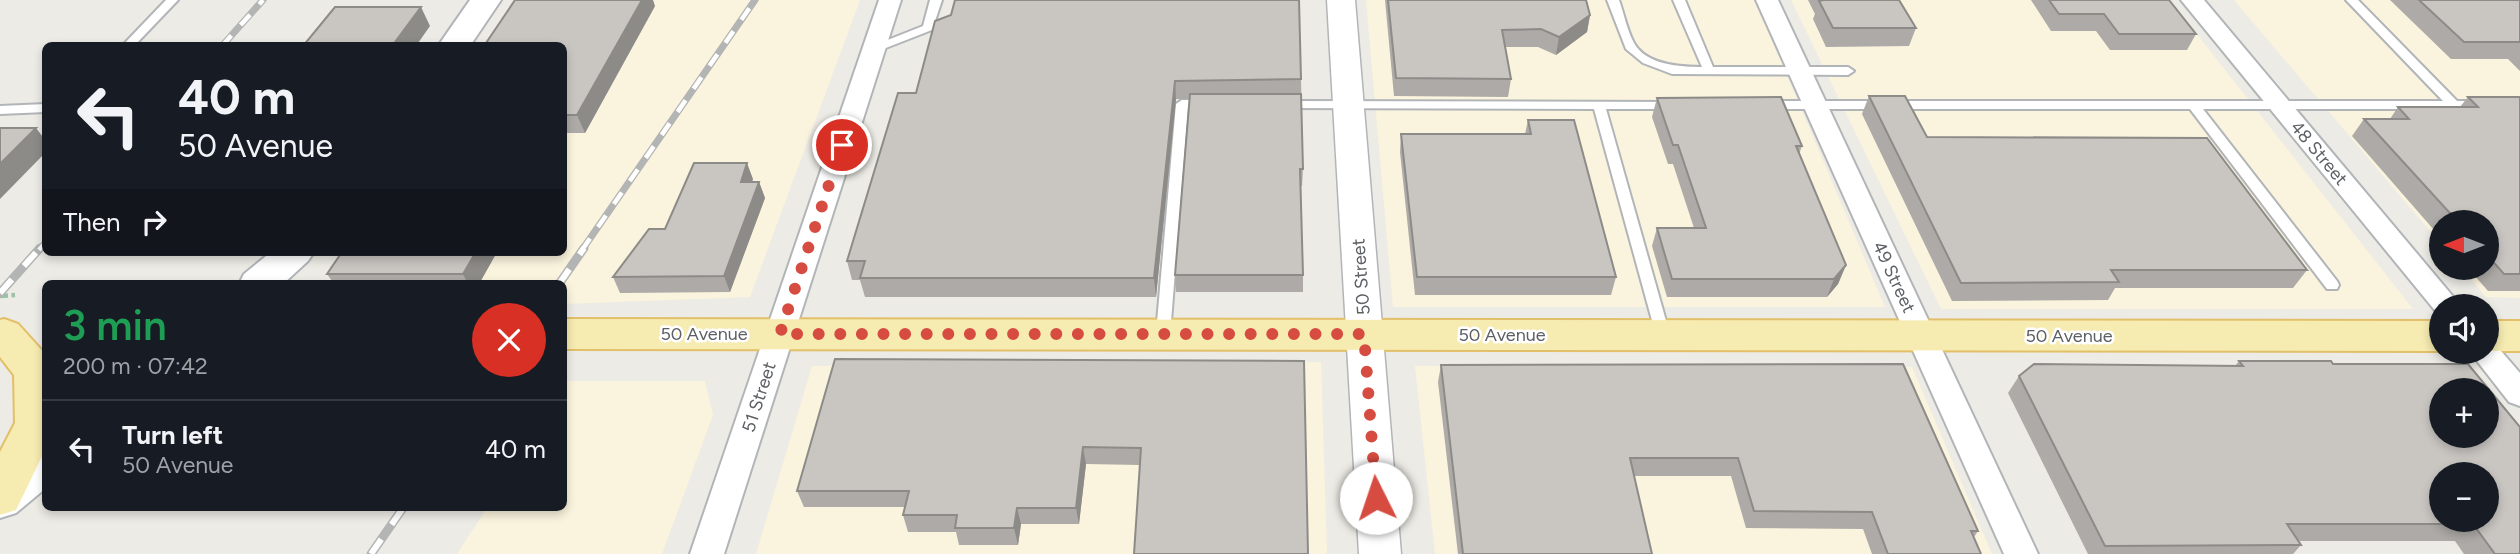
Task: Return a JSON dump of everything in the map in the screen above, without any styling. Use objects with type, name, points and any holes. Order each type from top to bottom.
[{"type":"main road","points":[[457,42],[486,0]]},
{"type":"main road","points":[[263,280],[290,256]]},
{"type":"main road","points":[[5,315],[42,332]]},
{"type":"main road","points":[[0,499],[36,423],[35,371],[5,315]]},
{"type":"main road","name":"50 Avenue","points":[[567,334],[2429,336]]},
{"type":"main road","points":[[2499,336],[2520,336]]},
{"type":"main road","points":[[0,499],[42,466]]},
{"type":"street","name":"51 Street","points":[[707,554],[890,0]]},
{"type":"street","name":"50 Street","points":[[1341,0],[1380,554]]},
{"type":"street","name":"49 Street","points":[[1767,0],[2021,554]]},
{"type":"street","name":"48 Street","points":[[2192,0],[2437,294]]},
{"type":"street","points":[[2495,364],[2520,394]]},
{"type":"lane","points":[[131,42],[172,0]]},
{"type":"lane","points":[[874,48],[928,28],[936,0]]},
{"type":"lane","points":[[1613,0],[1630,47],[1647,60],[1676,71],[1848,71]]},
{"type":"lane","points":[[1679,0],[1709,71]]},
{"type":"lane","points":[[2352,0],[2454,105]]},
{"type":"lane","points":[[1163,334],[1182,104],[1224,104]]},
{"type":"lane","points":[[2193,104],[2332,285]]},
{"type":"lane","points":[[1265,105],[1693,105]]},
{"type":"lane","points":[[1599,105],[1663,335]]},
{"type":"lane","points":[[1760,105],[2494,105]]},
{"type":"lane","points":[[0,110],[42,107]]},
{"type":"shaded area","points":[[519,0],[860,0],[750,297],[567,304],[567,280],[331,280],[346,256],[567,256],[567,42],[560,42]]},
{"type":"shaded area","points":[[1366,0],[1755,0],[1885,307],[1393,307]]},
{"type":"shaded area","points":[[1791,0],[2170,0],[2413,309],[1941,309]]},
{"type":"shaded area","points":[[2234,0],[2520,0],[2520,298],[2483,294],[2471,280],[2499,280],[2499,210],[2429,210],[2429,230]]},
{"type":"shaded area","points":[[1321,362],[1327,554],[756,554],[812,366]]},
{"type":"shaded area","points":[[1415,366],[1912,367],[1992,554],[1435,554]]},
{"type":"shaded area","points":[[705,381],[713,415],[662,554],[457,554],[485,511],[567,511],[567,383]]},
{"type":"building","points":[[515,0],[642,0],[577,115],[567,115],[567,42],[487,42]]},
{"type":"building","points":[[955,0],[1299,0],[1301,79],[1175,81],[1154,278],[860,278],[865,261],[847,261],[898,93],[916,93],[935,21],[951,15]]},
{"type":"building","points":[[1388,0],[1586,0],[1590,15],[1559,37],[1541,29],[1502,30],[1511,79],[1396,78]]},
{"type":"building","points":[[1899,0],[1916,28],[1833,28],[1819,1]]},
{"type":"building","points":[[2049,0],[2169,0],[2196,34],[2119,34],[2104,14],[2059,14]]},
{"type":"building","points":[[2419,0],[2520,0],[2520,42],[2464,42]]},
{"type":"building","points":[[335,7],[421,7],[395,42],[306,42]]},
{"type":"building","points":[[1190,94],[1301,94],[1303,275],[1175,275]]},
{"type":"building","points":[[1869,96],[1905,96],[1927,137],[2207,138],[2307,270],[2111,270],[2119,282],[1961,283]]},
{"type":"building","points":[[1781,97],[1802,146],[1796,146],[1846,265],[1834,279],[1672,279],[1657,228],[1706,228],[1678,145],[1673,145],[1657,98]]},
{"type":"building","points":[[2468,97],[2520,97],[2520,274],[2504,274],[2499,268],[2499,210],[2447,210],[2364,119],[2409,119],[2398,107],[2478,107]]},
{"type":"building","points":[[1528,120],[1574,120],[1616,277],[1417,277],[1401,134],[1531,134]]},
{"type":"building","points":[[0,128],[36,128],[0,164]]},
{"type":"building","points":[[694,163],[747,163],[741,182],[759,182],[724,276],[613,277],[649,229],[665,229]]},
{"type":"building","points":[[339,256],[474,256],[463,274],[327,274]]},
{"type":"building","points":[[835,359],[1304,361],[1308,554],[1134,554],[1141,448],[1083,447],[1076,508],[1017,508],[1014,528],[955,528],[957,515],[903,515],[909,491],[797,491]]},
{"type":"building","points":[[2239,361],[2331,361],[2333,364],[2468,364],[2480,378],[2429,378],[2429,448],[2499,448],[2499,402],[2520,427],[2520,554],[2495,554],[2479,532],[2499,532],[2499,462],[2429,462],[2429,524],[2287,524],[2301,545],[2105,546],[2019,376],[2034,364],[2243,366]]},
{"type":"building","points":[[1903,364],[1978,531],[1971,531],[1981,554],[1888,554],[1872,512],[1754,511],[1738,458],[1630,458],[1652,554],[1463,554],[1441,365]]},
{"type":"railway","points":[[226,42],[263,0]]},
{"type":"railway","points":[[582,250],[755,0]]},
{"type":"railway","points":[[39,250],[42,247]]},
{"type":"railway","points":[[0,293],[40,248]]},
{"type":"railway","points":[[562,280],[584,248]]},
{"type":"railway","points":[[371,554],[401,511]]},
{"type":"route","points":[[842,145],[780,334],[1364,334],[1376,498]]}]
